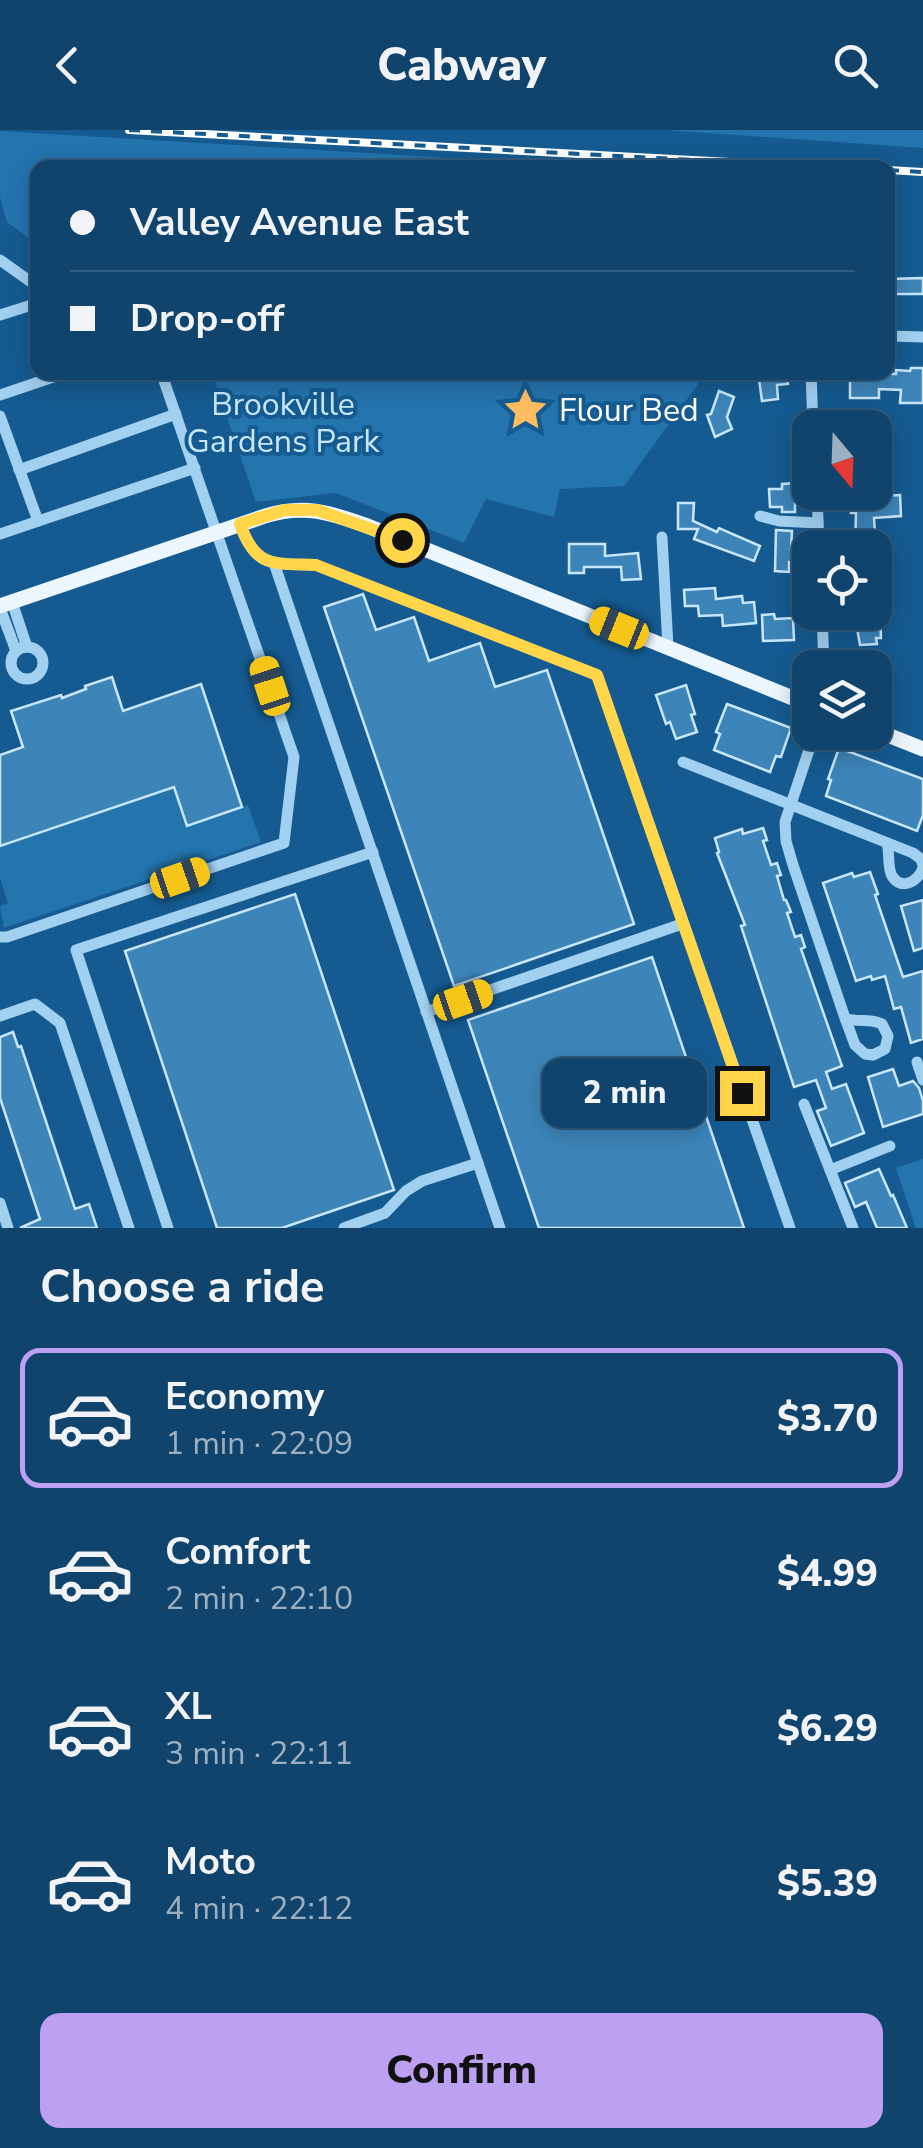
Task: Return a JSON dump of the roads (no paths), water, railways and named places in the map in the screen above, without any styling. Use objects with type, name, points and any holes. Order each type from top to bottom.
[{"type":"main road","points":[[4,605],[285,510],[317,510],[365,525],[792,698]]},
{"type":"main road","points":[[892,737],[923,749]]},
{"type":"street","points":[[0,260],[30,281]]},
{"type":"street","points":[[0,316],[30,306]]},
{"type":"street","points":[[895,336],[923,337]]},
{"type":"street","points":[[0,395],[44,380]]},
{"type":"street","points":[[0,936],[7,937],[284,842],[294,757],[164,380]]},
{"type":"street","points":[[811,380],[812,410]]},
{"type":"street","points":[[19,470],[176,414]]},
{"type":"street","points":[[0,416],[38,521]]},
{"type":"street","points":[[0,534],[195,468]]},
{"type":"street","points":[[817,510],[818,530]]},
{"type":"street","points":[[760,516],[818,523]]},
{"type":"street","points":[[240,524],[248,545],[258,556],[274,563],[316,565],[597,675],[790,1228]]},
{"type":"street","points":[[662,536],[668,647]]},
{"type":"street","points":[[274,563],[500,1228]]},
{"type":"street","points":[[4,605],[22,649]]},
{"type":"street","points":[[809,750],[785,822],[786,841],[845,1018]]},
{"type":"street","points":[[683,762],[790,804],[887,843],[917,856],[923,866],[912,882],[898,881],[891,874],[887,843]]},
{"type":"street","points":[[168,1228],[76,950],[372,852]]},
{"type":"street","points":[[426,1012],[682,924]]},
{"type":"street","points":[[0,1016],[34,1004],[60,1023],[130,1228]]},
{"type":"street","points":[[917,1062],[923,1080]]},
{"type":"street","points":[[804,1104],[853,1228]]},
{"type":"street","points":[[830,1170],[890,1146]]},
{"type":"street","points":[[344,1228],[384,1214],[414,1186],[478,1163]]},
{"type":"street","points":[[0,1203],[8,1228]]},
{"type":"railway","points":[[129,130],[693,160]]},
{"type":"railway","points":[[895,170],[923,172]]},
{"type":"place","name":"Flour Bed","points":[[526,410]]},
{"type":"park label","name":"Brookville Gardens Park","points":[[283,422]]}]
